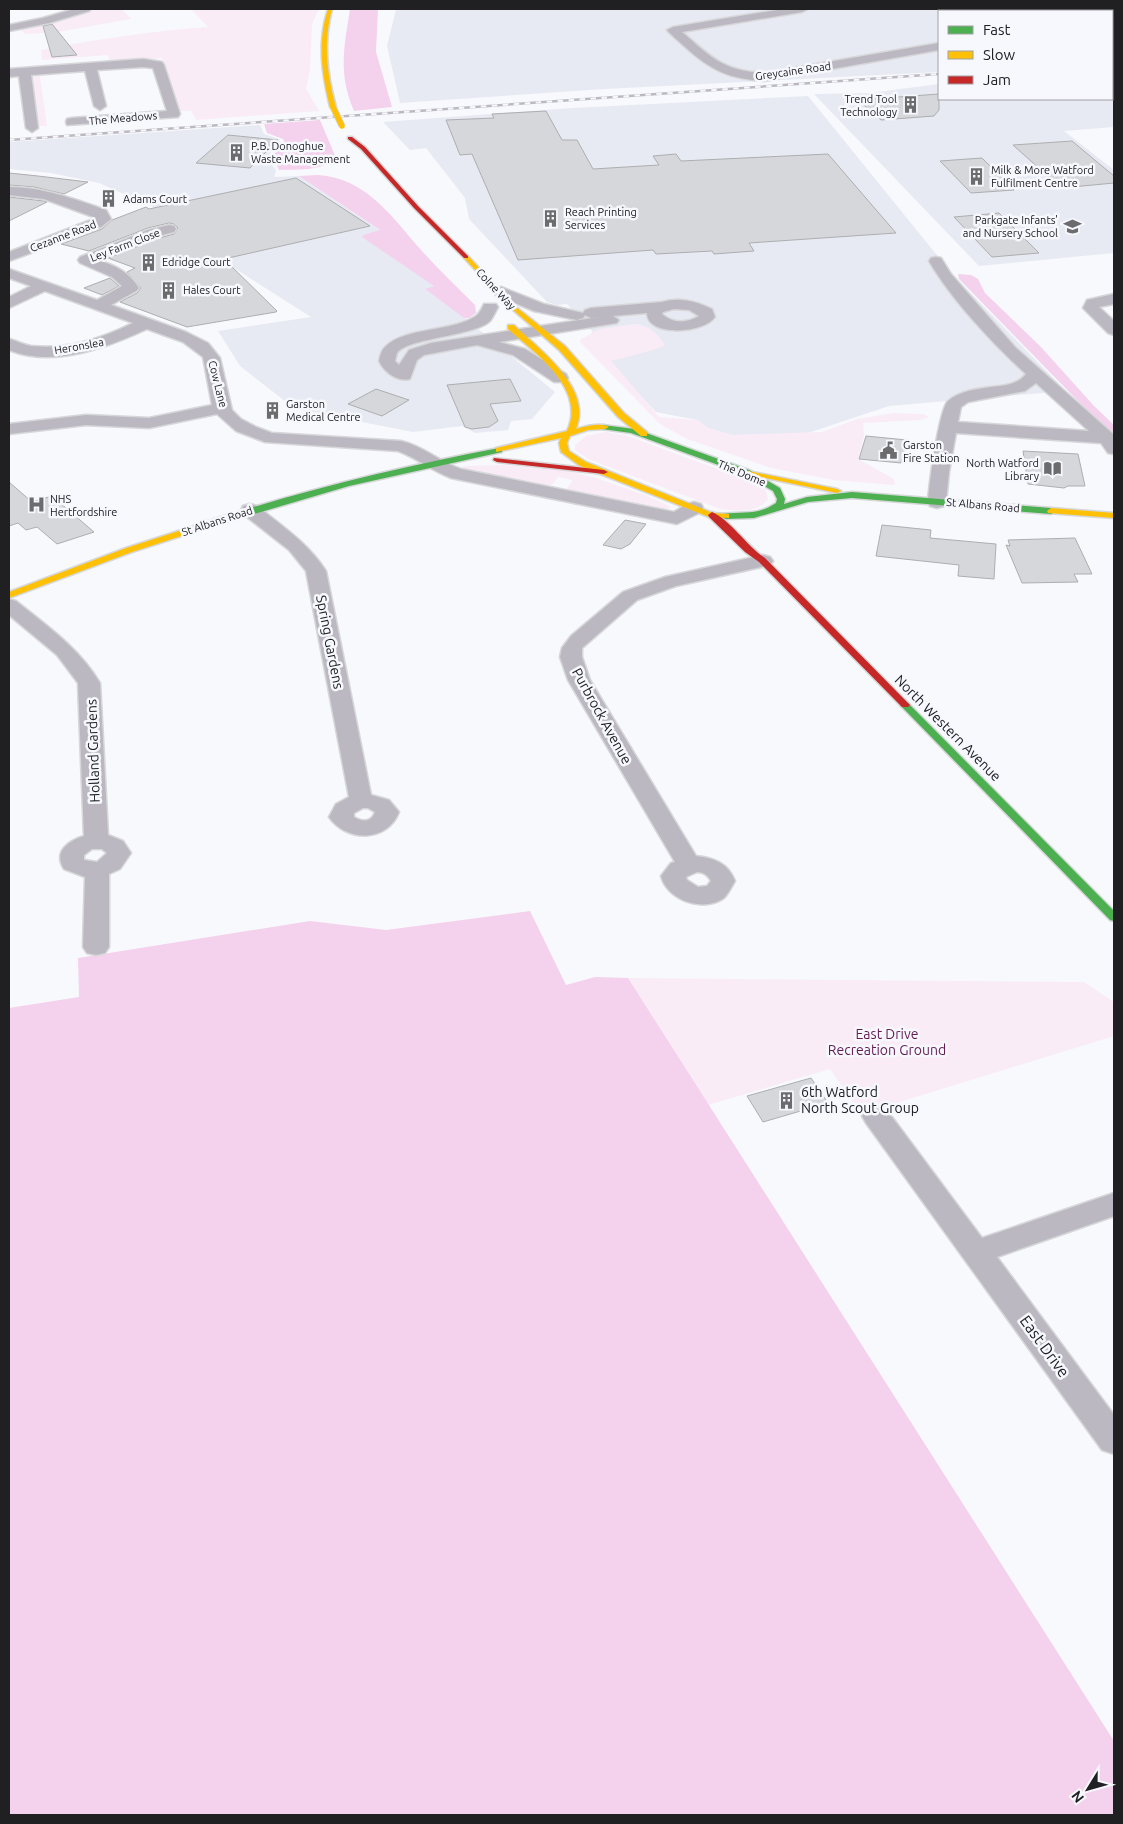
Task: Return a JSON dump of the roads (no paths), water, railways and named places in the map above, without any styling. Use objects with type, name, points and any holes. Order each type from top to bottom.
[{"type":"main road","name":"Colne Way","points":[[330,9],[323,25],[323,69],[333,107],[354,149],[382,187]]},
{"type":"main road","name":"Colne Way","points":[[350,138],[363,148],[416,207],[500,292],[523,327],[568,387],[576,404],[575,424],[569,433]]},
{"type":"main road","name":"Colne Way","points":[[485,303],[523,327],[561,347],[582,368],[627,421],[645,435]]},
{"type":"main road","name":"The Dome","points":[[569,433],[598,427],[620,428],[645,435],[746,472],[777,490],[781,499],[773,511]]},
{"type":"main road","name":"St Albans Road","points":[[9,596],[43,581],[250,510],[431,463],[528,445],[569,433]]},
{"type":"main road","points":[[569,433],[563,443],[565,452],[574,460],[703,512],[746,517],[773,511]]},
{"type":"main road","name":"St Albans Road","points":[[465,457],[546,464],[604,472]]},
{"type":"main road","name":"St Albans Road","points":[[746,472],[810,484],[852,495],[1114,516]]},
{"type":"main road","name":"St Albans Road","points":[[773,511],[806,500],[852,495]]},
{"type":"main road","points":[[764,524],[773,511]]},
{"type":"main road","name":"North Western Avenue","points":[[703,512],[723,523],[747,552],[761,555],[1114,917]]},
{"type":"street","points":[[9,28],[45,22],[85,9]]},
{"type":"street","name":"Greycaine Road","points":[[802,9],[672,30],[720,69],[739,76],[751,77],[764,77],[938,47]]},
{"type":"street","name":"The Meadows","points":[[9,74],[143,63],[158,65],[174,114],[72,122]]},
{"type":"street","name":"The Meadows","points":[[90,67],[100,106]]},
{"type":"street","points":[[25,72],[28,129],[46,127]]},
{"type":"street","name":"Cezanne Road","points":[[9,191],[24,191],[59,197],[101,213],[104,219],[77,232],[9,257]]},
{"type":"street","name":"Ley Farm Close","points":[[97,306],[131,288],[127,280],[112,270],[85,260],[153,233],[168,229]]},
{"type":"street","points":[[936,261],[945,276],[1009,350],[1034,374],[1066,400],[1110,443]]},
{"type":"street","name":"Cow Lane","points":[[9,273],[191,340],[209,353],[214,364],[222,408],[240,426],[254,434],[264,437],[393,445],[414,451],[431,463]]},
{"type":"street","points":[[9,303],[43,286]]},
{"type":"street","points":[[443,333],[628,319],[660,314],[577,315],[540,308],[500,292]]},
{"type":"street","points":[[1114,299],[1093,303],[1091,308],[1114,330]]},
{"type":"street","points":[[485,303],[486,315],[478,322],[412,340],[395,347],[388,356],[387,361],[390,367],[404,375],[409,367],[409,360],[414,354],[438,346],[464,342],[577,315]]},
{"type":"street","points":[[561,347],[566,338],[576,331],[612,320]]},
{"type":"street","name":"Heronslea","points":[[9,344],[14,347],[38,351],[67,350],[107,341],[146,323]]},
{"type":"street","points":[[464,342],[489,344],[519,352],[560,378]]},
{"type":"street","points":[[937,502],[940,472],[953,405],[962,398],[1009,390],[1030,382],[1034,374]]},
{"type":"street","points":[[1009,390],[1066,400]]},
{"type":"street","points":[[9,429],[86,420],[149,424],[222,408]]},
{"type":"street","points":[[948,427],[1110,443]]},
{"type":"street","points":[[431,463],[457,474],[557,486],[678,518],[703,512]]},
{"type":"street","name":"Spring Gardens","points":[[250,510],[303,554],[311,562],[316,572],[361,801]]},
{"type":"street","name":"Purbrock Avenue","points":[[689,865],[579,680],[571,658],[572,648],[578,640],[619,604],[640,591],[761,555]]},
{"type":"street","name":"Holland Gardens","points":[[9,605],[71,658],[83,671],[89,683],[96,841],[113,844],[119,852],[117,859],[112,864],[97,870],[96,947]]},
{"type":"street","name":"East Drive","points":[[876,1116],[1114,1440]]},
{"type":"street","points":[[977,1252],[1114,1204]]},
{"type":"railway","points":[[9,140],[938,74]]},
{"type":"place","name":"Trend Tool Technology","points":[[911,105]]},
{"type":"place","name":"P.B. Donoghue Waste Management","points":[[237,152]]},
{"type":"place","name":"Milk & More Watford Fulfilment Centre","points":[[977,176]]},
{"type":"place","name":"Adams Court","points":[[109,199]]},
{"type":"place","name":"Reach Printing Services","points":[[551,218]]},
{"type":"place","name":"Parkgate Infants' and Nursery School","points":[[1072,226]]},
{"type":"place","name":"Edridge Court","points":[[148,262]]},
{"type":"place","name":"Hales Court","points":[[169,290]]},
{"type":"place","name":"Garston Medical Centre","points":[[272,410]]},
{"type":"place","name":"Garston Fire Station","points":[[889,451]]},
{"type":"place","name":"North Watford Library","points":[[1053,469]]},
{"type":"place","name":"NHS Hertfordshire","points":[[36,505]]},
{"type":"place","name":"6th Watford North Scout Group","points":[[787,1100]]},
{"type":"park label","name":"East Drive Recreation Ground","points":[[887,1042]]}]
